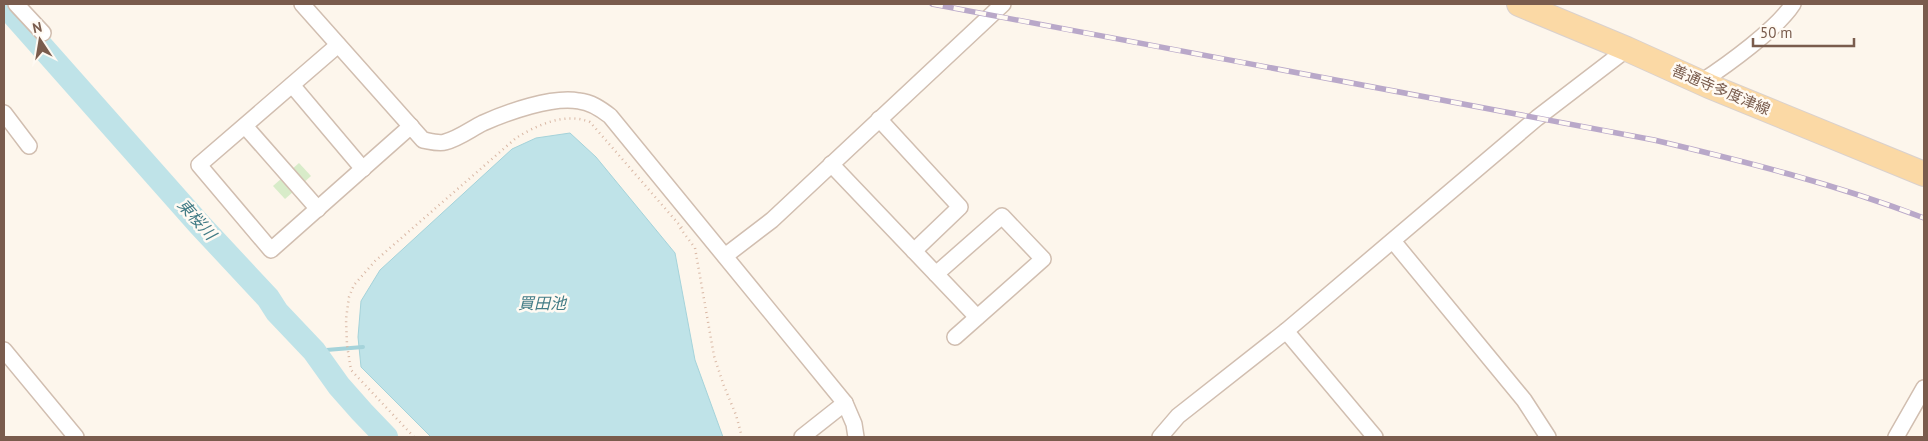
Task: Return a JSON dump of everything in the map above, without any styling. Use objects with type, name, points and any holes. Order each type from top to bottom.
[{"type":"main road","name":"善通寺多度津線","points":[[1519,4],[1924,174]]},
{"type":"street","points":[[16,4],[43,33]]},
{"type":"street","points":[[302,4],[423,140],[444,143],[486,122],[531,106],[555,102],[578,100],[588,103],[610,116],[844,403],[854,424],[856,437]]},
{"type":"street","points":[[725,256],[772,220],[1003,4]]},
{"type":"street","points":[[1701,82],[1758,40],[1793,4]]},
{"type":"street","points":[[338,45],[199,165],[271,250],[411,126]]},
{"type":"street","points":[[1160,437],[1178,416],[1286,331],[1537,118],[1627,49]]},
{"type":"street","points":[[292,85],[363,169]]},
{"type":"street","points":[[4,113],[29,146]]},
{"type":"street","points":[[879,120],[960,207],[914,251]]},
{"type":"street","points":[[245,126],[318,209]]},
{"type":"street","points":[[831,164],[977,317]]},
{"type":"street","points":[[936,274],[1002,216],[1043,259],[955,337]]},
{"type":"street","points":[[1393,241],[1524,400],[1548,437]]},
{"type":"street","points":[[1286,331],[1375,437]]},
{"type":"street","points":[[4,350],[76,437]]},
{"type":"street","points":[[1896,437],[1924,388]]},
{"type":"street","points":[[802,437],[844,403]]},
{"type":"path","points":[[414,437],[351,370],[347,345],[346,319],[349,297],[354,285],[362,275],[516,138],[540,125],[574,118],[590,122],[679,226],[695,248],[714,356],[736,415],[742,437]]},
{"type":"path","points":[[679,226],[692,236]]},
{"type":"green space","points":[[299,163],[311,176],[285,199],[273,186]]},
{"type":"water","name":"買田池","points":[[570,133],[596,157],[675,253],[695,360],[723,437],[431,437],[361,367],[358,337],[361,301],[380,270],[512,149],[536,138]]},
{"type":"waterway","name":"東桜川","points":[[4,4],[199,224],[268,298],[277,312],[314,351],[339,386],[386,437]]},
{"type":"waterway","points":[[314,351],[363,347]]},
{"type":"railway","points":[[932,4],[1654,140],[1790,174],[1924,218]]}]
